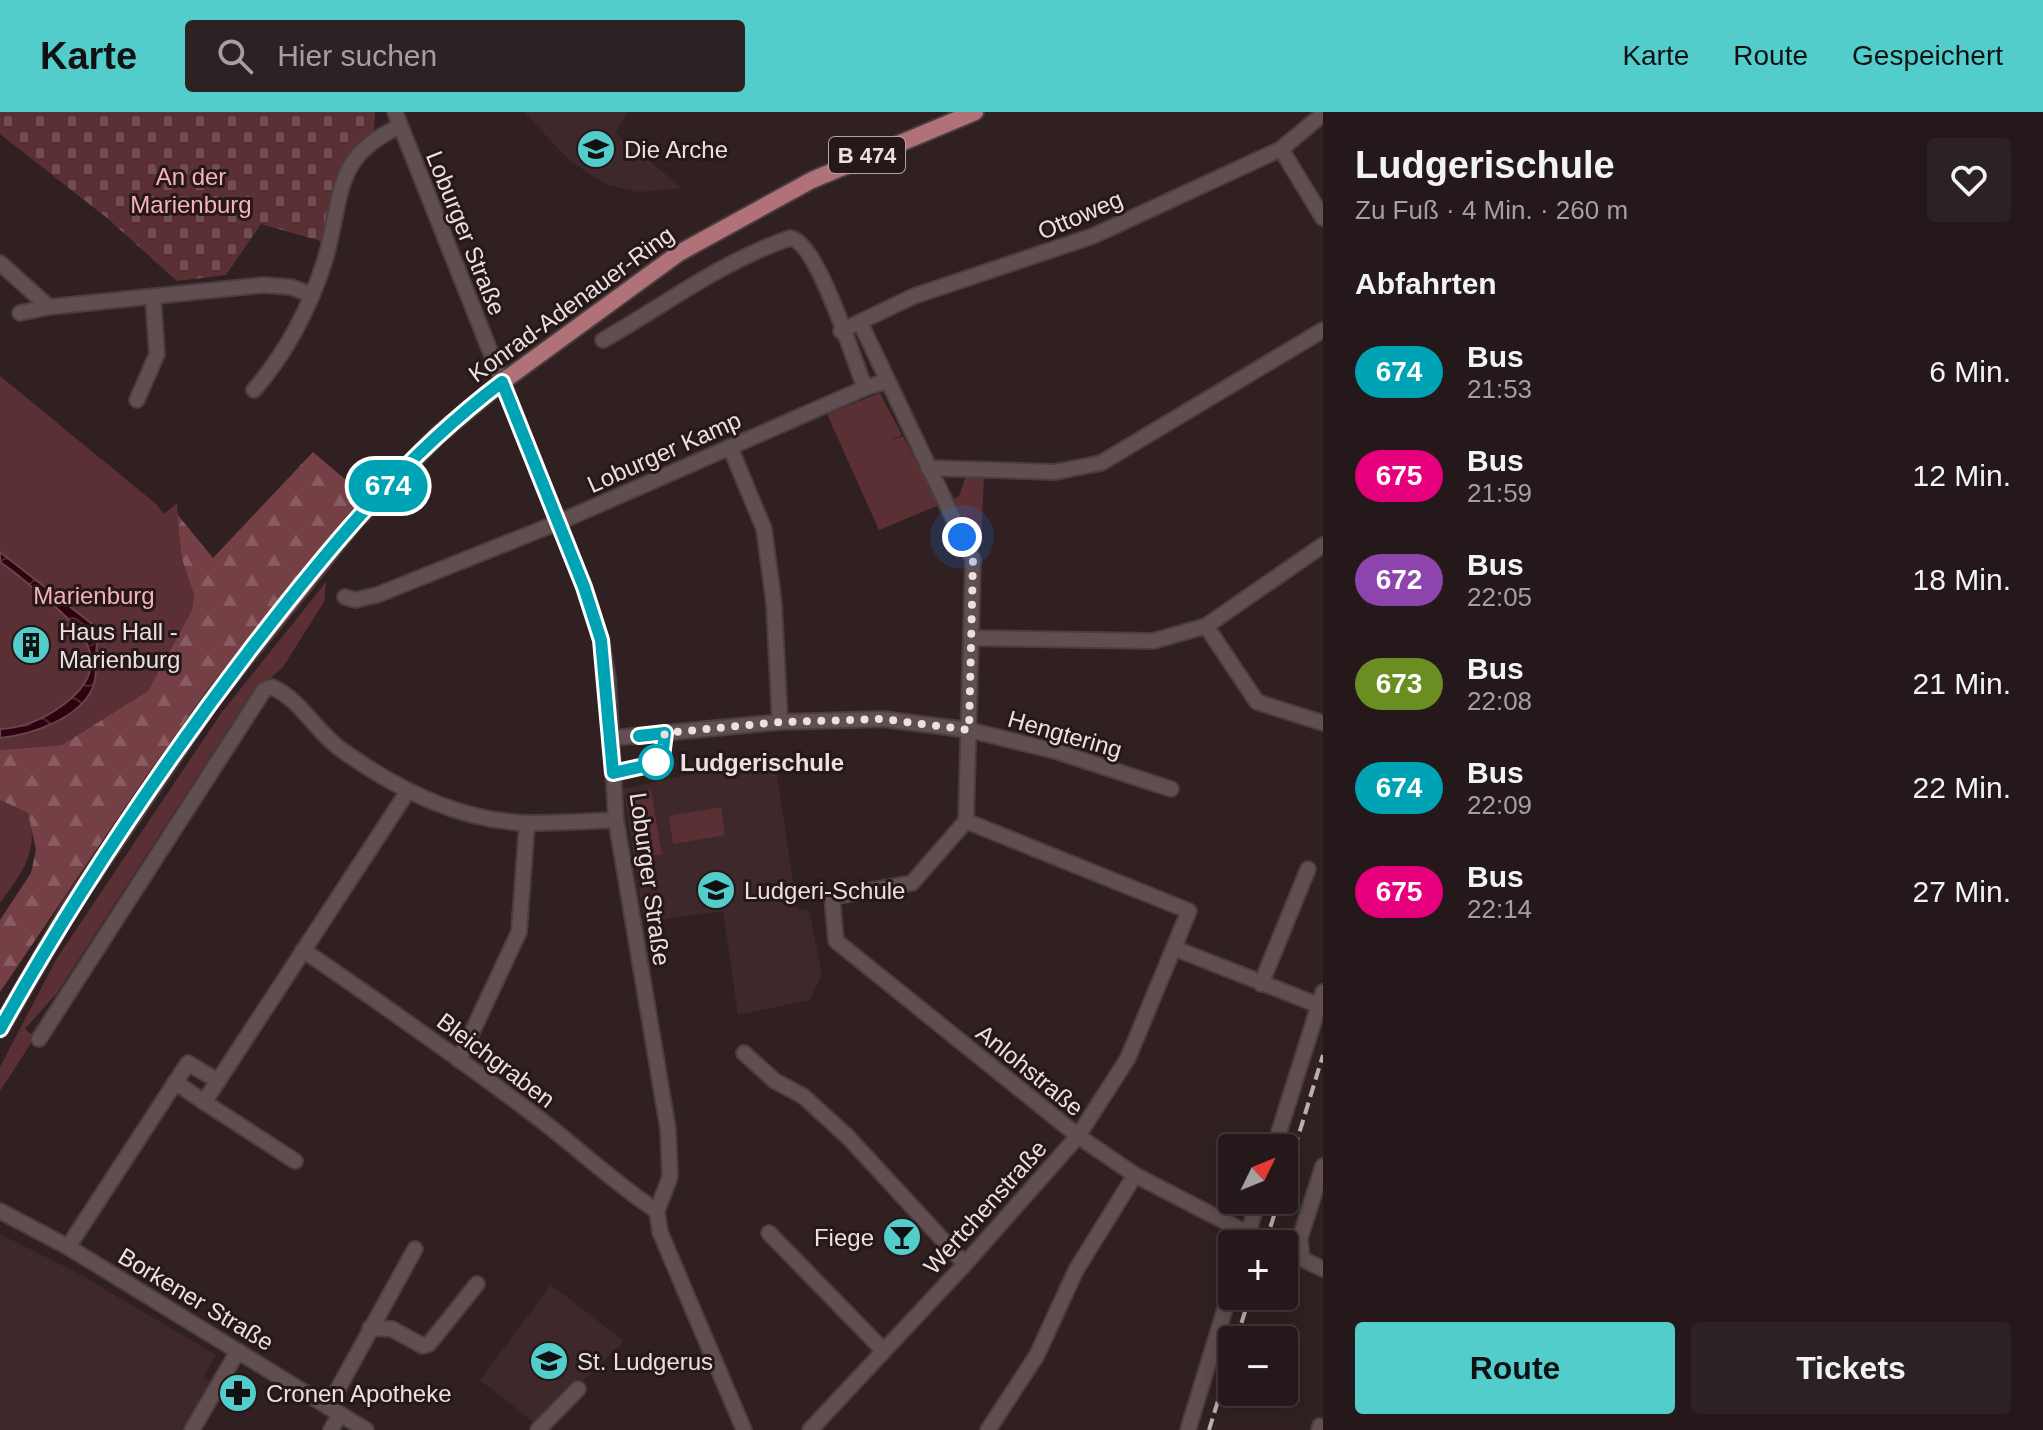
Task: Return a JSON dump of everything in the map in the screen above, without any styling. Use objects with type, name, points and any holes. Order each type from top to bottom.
[{"type":"main road","name":"Konrad-Adenauer-Ring","points":[[0,1029],[70,908],[120,831],[265,631],[385,489],[438,435],[502,382],[651,271],[730,223],[862,157],[975,112]]},
{"type":"street","name":"Ottoweg","points":[[841,331],[914,296],[1093,236],[1281,149],[1323,114]]},
{"type":"street","name":"Loburger Straße","points":[[397,119],[601,640],[612,738],[616,820],[668,1129],[670,1177],[657,1211]]},
{"type":"street","points":[[254,390],[291,337],[312,295],[350,166],[370,141],[397,119]]},
{"type":"street","points":[[1281,149],[1323,218]]},
{"type":"street","points":[[603,340],[661,308],[710,273],[790,238],[798,239],[809,251],[838,315],[841,331],[865,388]]},
{"type":"street","points":[[0,263],[49,307]]},
{"type":"street","points":[[20,313],[49,307],[263,285],[291,287],[312,295]]},
{"type":"street","points":[[137,400],[157,354],[153,298]]},
{"type":"street","points":[[860,322],[973,560],[966,821]]},
{"type":"street","points":[[928,468],[1055,472],[1101,463],[1323,330]]},
{"type":"street","name":"Loburger Kamp","points":[[345,597],[355,600],[377,595],[557,523],[887,381]]},
{"type":"street","points":[[730,447],[764,529],[774,604],[780,722]]},
{"type":"street","points":[[973,638],[1153,641],[1206,626],[1323,545]]},
{"type":"street","points":[[1206,626],[1257,702],[1323,723]]},
{"type":"street","points":[[39,1039],[257,696],[272,687],[286,693],[337,746],[408,791],[450,809],[527,823],[616,820]]},
{"type":"street","name":"Hengtering","points":[[612,738],[780,722],[883,719],[969,730],[1055,751],[1171,789]]},
{"type":"street","points":[[204,1102],[408,791]]},
{"type":"street","name":"Anlohstraße","points":[[966,821],[912,883],[832,897],[836,941],[1078,1136],[1135,1175],[1231,1230]]},
{"type":"street","name":"Wertchenstraße","points":[[810,1430],[965,1264],[1078,1136],[1128,1058],[1189,911],[966,821]]},
{"type":"street","points":[[459,1060],[519,932],[527,823]]},
{"type":"street","points":[[1261,984],[1308,869]]},
{"type":"street","points":[[1174,948],[1261,984],[1321,999],[1278,1134]]},
{"type":"street","name":"Bleichgraben","points":[[303,950],[459,1060],[580,1150],[622,1188],[657,1211]]},
{"type":"street","points":[[744,1053],[775,1081],[803,1096],[848,1137],[965,1264]]},
{"type":"street","points":[[68,1247],[188,1063],[218,1081]]},
{"type":"street","points":[[175,1082],[295,1161]]},
{"type":"street","points":[[1323,1166],[1300,1238],[1302,1259],[1323,1269]]},
{"type":"street","points":[[988,1430],[1037,1355],[1076,1270],[1135,1175]]},
{"type":"street","name":"Borkener Straße","points":[[0,1211],[68,1247],[366,1430]]},
{"type":"street","points":[[657,1211],[660,1232],[682,1291],[744,1430]]},
{"type":"street","points":[[769,1233],[884,1351]]},
{"type":"street","points":[[331,1430],[334,1410],[370,1328],[415,1249]]},
{"type":"street","points":[[370,1328],[384,1327],[423,1346],[429,1344],[477,1284]]},
{"type":"street","points":[[1188,1430],[1225,1310]]},
{"type":"street","points":[[192,1430],[238,1351]]},
{"type":"street","points":[[538,1430],[578,1389]]},
{"type":"shaded area","name":"Die Arche","points":[[524,112],[628,112],[615,133],[682,188],[638,192],[605,184],[570,161]]},
{"type":"shaded area","name":"Ludgeri-Schule","points":[[774,756],[797,908],[809,911],[822,974],[810,1000],[738,1015],[723,911],[644,922],[623,789]]},
{"type":"shaded area","points":[[0,1234],[76,1272],[216,1355],[204,1376],[210,1380],[186,1430],[0,1430]]},
{"type":"shaded area","name":"St. Ludgerus","points":[[551,1285],[624,1341],[537,1425],[480,1380]]},
{"type":"green space","name":"An der Marienburg","points":[[0,112],[375,112],[374,132],[352,154],[339,181],[324,242],[261,224],[226,275],[177,281],[107,218],[0,134]]},
{"type":"green space","name":"Marienburg","points":[[0,376],[156,504],[164,514],[177,503],[182,559],[194,595],[192,610],[148,691],[62,745],[0,750]]},
{"type":"green space","points":[[880,393],[902,435],[888,441],[903,436],[939,505],[879,530],[827,414]]},
{"type":"green space","points":[[313,452],[367,498],[210,688],[0,992],[0,920],[31,873],[36,850],[28,813],[0,800],[0,750],[62,745],[148,691],[192,610],[194,595],[182,559],[177,514],[213,558]]},
{"type":"green space","points":[[984,475],[981,541],[968,540],[950,500],[959,496],[966,476]]},
{"type":"green space","points":[[326,582],[324,602],[283,667],[248,698],[57,993],[25,1029],[35,1037],[0,1091],[0,1067],[57,958],[222,712]]},
{"type":"green space","points":[[651,790],[662,854],[637,859],[627,793]]},
{"type":"green space","points":[[0,800],[28,813],[32,839],[22,871],[0,903]]},
{"type":"green space","points":[[721,807],[725,835],[673,844],[669,816]]},
{"type":"water","points":[[0,552],[101,631],[95,680],[87,698],[53,723],[0,738],[0,729],[33,722],[63,705],[80,690],[89,675],[91,661],[81,634],[71,622],[0,562]]},
{"type":"railway","points":[[1298,1137],[1323,1055]]},
{"type":"railway","points":[[1269,1230],[1275,1214]]},
{"type":"railway","points":[[1240,1326],[1246,1310]]},
{"type":"railway","points":[[1209,1430],[1218,1401]]},
{"type":"bus line","name":"674","points":[[0,1029],[112,843],[213,698],[354,522],[438,435],[502,382],[526,449],[584,587],[601,640],[608,678],[613,773],[649,765],[662,757],[666,745],[665,733],[639,736]]},
{"type":"place","name":"Die Arche","points":[[596,149]]},
{"type":"place","name":"Haus Hall - Marienburg","points":[[31,645]]},
{"type":"place","name":"Ludgerischule","points":[[656,762]]},
{"type":"place","name":"Ludgeri-Schule","points":[[716,890]]},
{"type":"place","name":"Fiege","points":[[902,1237]]},
{"type":"place","name":"St. Ludgerus","points":[[549,1361]]},
{"type":"place","name":"Cronen Apotheke","points":[[238,1393]]},
{"type":"route","points":[[656,762],[665,733],[780,722],[883,719],[969,730],[973,560],[962,537]]}]
